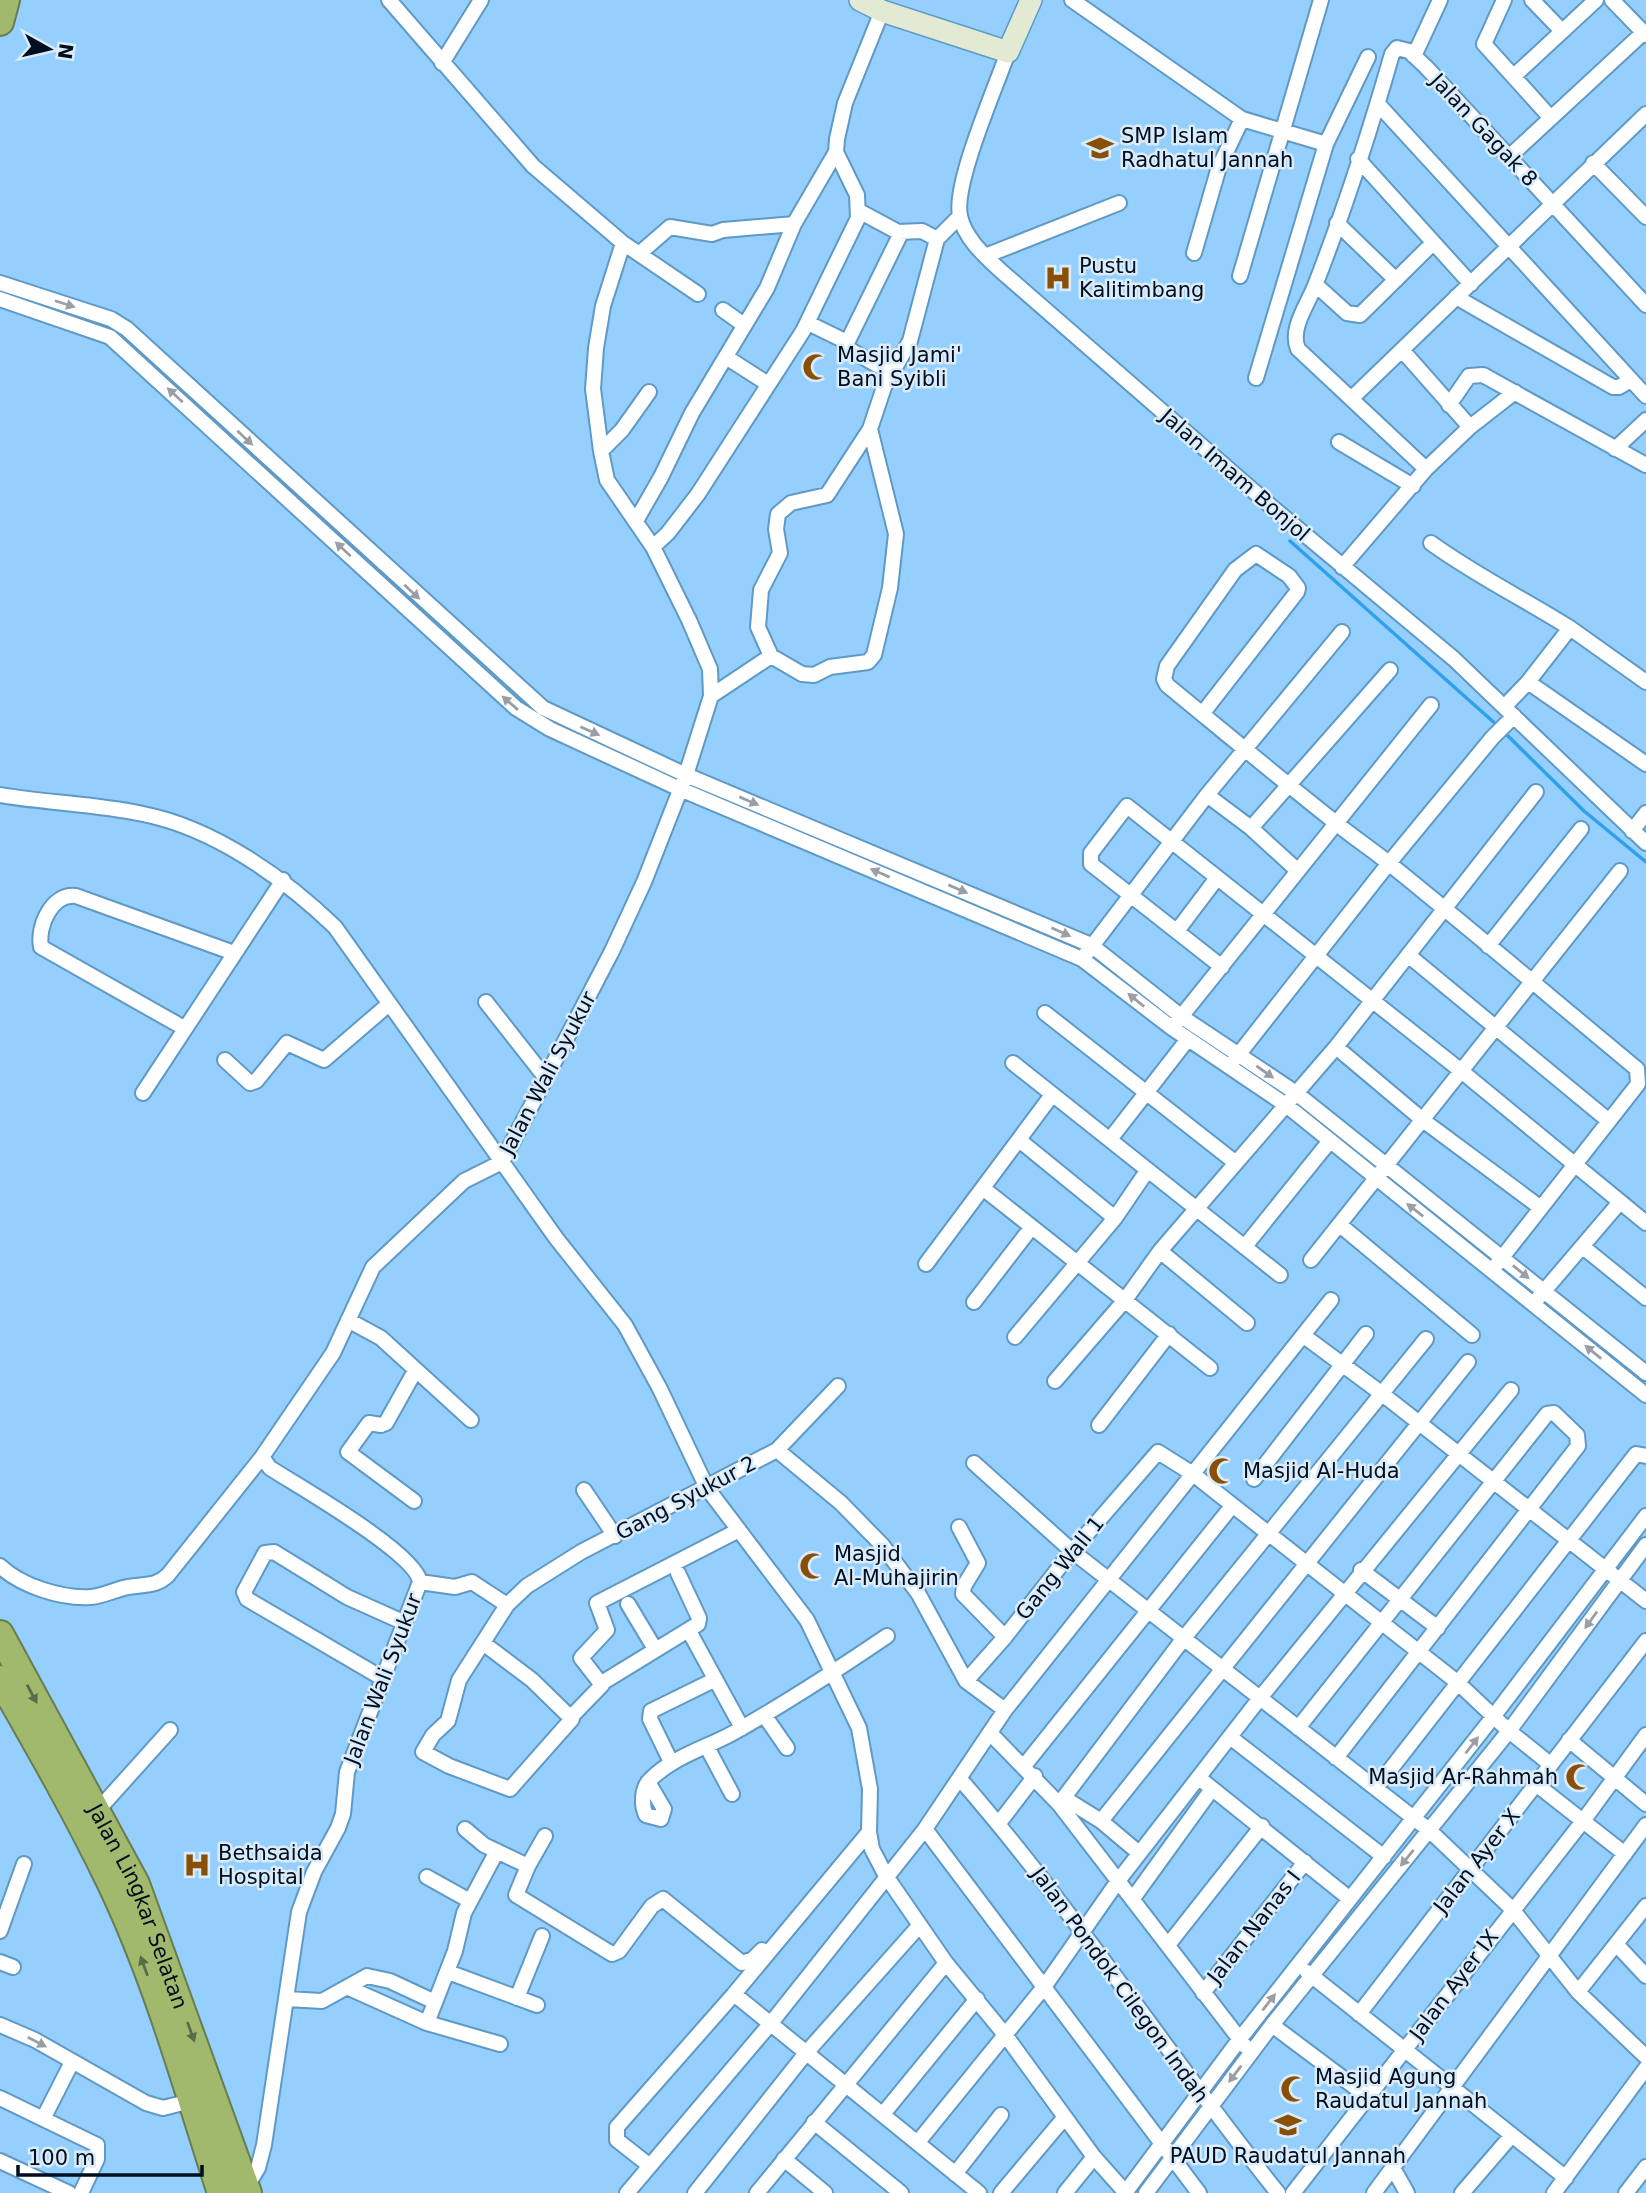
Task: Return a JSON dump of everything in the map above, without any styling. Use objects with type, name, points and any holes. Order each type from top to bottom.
[{"type":"highway","points":[[0,22],[6,0]]},
{"type":"highway","name":"Jalan Lingkar Selatan","points":[[0,1633],[64,1773],[127,1923],[191,2101],[238,2191]]},
{"type":"highway","name":"Jalan Lingkar Selatan","points":[[0,1679],[64,1773],[98,1810],[136,1884],[155,1933],[238,2191]]},
{"type":"street","points":[[389,0],[533,166],[623,243],[698,294]]},
{"type":"street","points":[[442,63],[481,0]]},
{"type":"street","points":[[860,0],[1008,52]]},
{"type":"street","points":[[870,429],[896,534],[890,588],[874,655],[868,662],[830,667],[814,676],[803,674],[771,656],[758,627],[761,590],[780,553],[776,529],[778,513],[791,503],[827,495],[870,429],[884,387],[910,341],[938,238],[955,219],[962,185],[1008,52],[1031,0]]},
{"type":"street","points":[[1072,0],[1242,119],[1326,144]]},
{"type":"street","points":[[1240,276],[1321,0]]},
{"type":"street","points":[[1426,470],[1298,349],[1295,333],[1316,285],[1394,51],[1401,47],[1414,56],[1440,0]]},
{"type":"street","points":[[1504,0],[1484,44],[1550,117]]},
{"type":"street","points":[[1532,0],[1561,30]]},
{"type":"street","points":[[1514,76],[1596,0]]},
{"type":"street","points":[[1510,156],[1550,117],[1645,34],[1612,0]]},
{"type":"street","points":[[637,520],[662,477],[692,413],[767,288],[794,224],[836,152],[845,103],[895,14]]},
{"type":"street","name":"Jalan Gagak 8","points":[[1414,56],[1646,305]]},
{"type":"street","points":[[1256,378],[1326,144],[1368,57]]},
{"type":"street","points":[[1378,104],[1646,396]]},
{"type":"street","points":[[1194,253],[1219,167],[1242,119]]},
{"type":"street","points":[[1352,398],[1509,248],[1593,163],[1643,122]]},
{"type":"street","points":[[653,547],[668,533],[698,494],[808,323],[859,211],[857,195],[836,152]]},
{"type":"street","points":[[1358,159],[1471,284]]},
{"type":"street","points":[[1593,163],[1646,217]]},
{"type":"street","points":[[985,256],[1119,202]]},
{"type":"street","points":[[859,211],[901,233],[922,231],[938,238]]},
{"type":"street","name":"Jalan Imam Bonjol","points":[[955,219],[985,256],[1342,567],[1454,659],[1508,716],[1646,843]]},
{"type":"street","points":[[1337,223],[1396,280]]},
{"type":"street","points":[[640,253],[670,227],[712,234],[723,230],[794,224]]},
{"type":"street","points":[[846,344],[901,233]]},
{"type":"street","name":"Jalan Wali Syukur","points":[[238,2191],[258,2168],[264,2145],[299,1912],[314,1872],[338,1828],[343,1814],[347,1772],[420,1582],[411,1564],[391,1548],[270,1468],[262,1457],[315,1382],[373,1267],[464,1181],[502,1161],[612,951],[644,882],[680,789],[711,696],[710,669],[703,651],[653,547],[607,480],[601,451],[593,390],[596,348],[603,306],[623,243]]},
{"type":"street","points":[[1316,285],[1348,313],[1356,316],[1433,243]]},
{"type":"street","points":[[0,283],[111,319],[127,329],[522,692],[563,719],[685,775],[1091,946],[1182,1017],[1239,1054],[1291,1099],[1386,1166],[1646,1373]]},
{"type":"street","points":[[1456,297],[1612,387],[1619,387],[1631,380]]},
{"type":"street","points":[[0,299],[110,337],[516,708],[550,729],[680,789],[1082,959],[1172,1028],[1229,1067],[1291,1099],[1329,1142],[1646,1395]]},
{"type":"street","points":[[723,310],[744,325]]},
{"type":"street","points":[[808,323],[893,374]]},
{"type":"street","points":[[1402,350],[1469,427]]},
{"type":"street","points":[[726,357],[768,384]]},
{"type":"street","points":[[1449,405],[1469,376],[1476,373],[1646,465]]},
{"type":"street","points":[[601,451],[622,430],[649,392]]},
{"type":"street","points":[[1342,567],[1426,470],[1469,427],[1515,392]]},
{"type":"street","points":[[1615,449],[1646,420]]},
{"type":"street","points":[[1339,442],[1413,486]]},
{"type":"street","points":[[1431,543],[1467,568],[1502,585],[1570,628],[1646,682]]},
{"type":"street","points":[[1202,714],[1297,592],[1298,588],[1289,576],[1256,555],[1236,570],[1164,671],[1167,685],[1202,714],[1246,750],[1291,786],[1336,824],[1389,863],[1637,1069],[1638,1084],[1492,1271]]},
{"type":"street","points":[[1229,1067],[1389,863],[1492,738],[1528,682],[1570,628]]},
{"type":"street","points":[[1082,959],[1132,897],[1207,795],[1342,632]]},
{"type":"street","points":[[711,696],[771,656]]},
{"type":"street","points":[[1251,828],[1291,786],[1390,670]]},
{"type":"street","points":[[1528,682],[1646,764]]},
{"type":"street","points":[[1172,1028],[1431,705]]},
{"type":"street","points":[[1055,1381],[1125,1300],[1160,1251],[1336,1046],[1536,792]]},
{"type":"street","points":[[0,795],[143,814],[170,821],[243,856],[283,880],[335,926],[556,1238],[637,1344],[707,1488],[807,1620],[859,1728],[870,1789],[869,1832],[873,1849],[886,1876],[946,1963],[1006,2036],[1094,2157],[1126,2193],[1239,2040],[1415,1818],[1646,1516]]},
{"type":"street","points":[[1207,795],[1251,828],[1298,871]]},
{"type":"street","points":[[1222,967],[1090,862],[1091,853],[1125,807],[1131,807],[1261,915],[1460,1070],[1646,1223]]},
{"type":"street","points":[[1632,831],[1646,813]]},
{"type":"street","points":[[1488,946],[1581,829]]},
{"type":"street","points":[[1311,1260],[1620,871]]},
{"type":"street","points":[[1177,931],[1217,878]]},
{"type":"street","points":[[143,1093],[283,880]]},
{"type":"street","points":[[184,1028],[41,947],[41,936],[51,907],[63,897],[76,896],[234,953]]},
{"type":"street","points":[[1011,928],[1018,913]]},
{"type":"street","points":[[1408,955],[1609,1121]]},
{"type":"street","points":[[486,1002],[545,1077]]},
{"type":"street","points":[[225,1060],[250,1083],[256,1081],[286,1043],[324,1060],[389,1004]]},
{"type":"street","points":[[1045,1013],[1236,1163]]},
{"type":"street","points":[[1111,1138],[1188,1039]]},
{"type":"street","points":[[1336,1046],[1424,1121],[1541,1208]]},
{"type":"street","points":[[1013,1063],[1111,1138],[1147,1171],[1246,1245],[1280,1275]]},
{"type":"street","points":[[926,1264],[1052,1095]]},
{"type":"street","points":[[1019,1140],[1115,1218]]},
{"type":"street","points":[[1246,1245],[1329,1142]]},
{"type":"street","points":[[1015,1338],[1115,1218],[1147,1171]]},
{"type":"street","points":[[984,1189],[1210,1368]]},
{"type":"street","points":[[1533,1303],[1620,1202]]},
{"type":"street","points":[[1340,1225],[1472,1335]]},
{"type":"street","points":[[974,1302],[1031,1228]]},
{"type":"street","points":[[1583,1247],[1646,1298]]},
{"type":"street","points":[[1160,1251],[1247,1323]]},
{"type":"street","points":[[628,2193],[771,2023],[925,1829],[1005,1710],[1331,1300]]},
{"type":"street","points":[[348,1320],[381,1338],[471,1420]]},
{"type":"street","points":[[1099,1425],[1169,1334]]},
{"type":"street","points":[[1254,1479],[1366,1334]]},
{"type":"street","points":[[1304,1336],[1381,1393],[1646,1601]]},
{"type":"street","points":[[1061,1801],[1184,1638],[1426,1339]]},
{"type":"street","points":[[1101,1821],[1468,1362]]},
{"type":"street","points":[[414,1501],[348,1452],[369,1423],[386,1423],[415,1371]]},
{"type":"street","points":[[777,1450],[838,1387]]},
{"type":"street","points":[[918,2143],[1044,1987],[1118,1881],[1260,1698],[1361,1570],[1511,1390]]},
{"type":"street","points":[[1298,1728],[1547,1414],[1554,1413],[1577,1435],[1578,1444],[1419,1654],[1336,1758]]},
{"type":"street","name":"Gang Syukur 2","points":[[571,1717],[572,1723],[510,1789],[449,1766],[423,1752],[433,1735],[448,1721],[458,1683],[483,1643],[507,1605],[527,1586],[561,1564],[777,1450],[841,1503],[881,1545],[918,1593],[966,1681],[1005,1710]]},
{"type":"street","name":"Gang Wall 1","points":[[966,1681],[1153,1455],[1163,1453],[1194,1474]]},
{"type":"street","points":[[1376,1788],[1636,1454],[1646,1456]]},
{"type":"street","points":[[0,1566],[18,1580],[71,1595],[91,1597],[126,1587],[156,1584],[168,1575],[262,1457]]},
{"type":"street","points":[[974,1463],[1072,1552],[1429,1830],[1512,1909],[1578,1992],[1646,2057]]},
{"type":"street","points":[[1194,1474],[1269,1536],[1457,1682],[1508,1731],[1550,1765]]},
{"type":"street","points":[[584,1490],[615,1536]]},
{"type":"street","points":[[999,1824],[1029,1771],[1148,1609],[1232,1506]]},
{"type":"street","points":[[959,1527],[978,1563],[964,1586],[963,1594],[1005,1637]]},
{"type":"street","points":[[483,1643],[533,1680],[571,1717],[602,1685],[581,1658],[607,1630],[597,1603],[739,1530]]},
{"type":"street","points":[[1146,2193],[1272,2025],[1508,1731],[1646,1545],[1632,1535]]},
{"type":"street","points":[[382,1678],[247,1599],[244,1592],[265,1553],[274,1552],[347,1597],[405,1623]]},
{"type":"street","points":[[1361,1570],[1438,1628]]},
{"type":"street","points":[[605,1681],[698,1624],[699,1618],[678,1573]]},
{"type":"street","points":[[420,1582],[455,1587],[471,1582],[507,1605]]},
{"type":"street","points":[[628,1604],[655,1649]]},
{"type":"street","points":[[689,1631],[742,1728]]},
{"type":"street","points":[[648,1782],[671,1762],[742,1728],[887,1636]]},
{"type":"street","name":"Jalan Ayer X","points":[[1359,2014],[1646,1641]]},
{"type":"street","points":[[671,1762],[650,1719],[652,1711],[714,1680]]},
{"type":"street","points":[[764,1715],[787,1748]]},
{"type":"street","points":[[98,1810],[170,1730]]},
{"type":"street","points":[[990,1733],[1061,1801],[1118,1881],[1133,1897],[1239,2040],[1251,2052]]},
{"type":"street","name":"Jalan Ayer IX","points":[[1293,2193],[1583,1821],[1614,1775],[1646,1735]]},
{"type":"street","points":[[1230,1737],[1384,1857]]},
{"type":"street","points":[[1569,1740],[1646,1804]]},
{"type":"street","points":[[707,1747],[732,1794]]},
{"type":"street","points":[[1199,1778],[1350,1899]]},
{"type":"street","name":"Jalan Pondok Cilegon Indah","points":[[960,1779],[999,1824],[1210,2108],[1278,2193]]},
{"type":"street","points":[[1537,1784],[1625,1854]]},
{"type":"street","points":[[1133,1897],[1212,1789]]},
{"type":"street","points":[[1061,1801],[1101,1821],[1139,1853]]},
{"type":"street","points":[[1168,1945],[1262,1826]]},
{"type":"street","points":[[465,1829],[497,1851],[528,1866]]},
{"type":"street","points":[[925,1829],[1199,2193]]},
{"type":"street","points":[[650,2166],[617,2140],[617,2127],[734,1994],[869,1832]]},
{"type":"street","points":[[1374,2193],[1547,1956],[1644,1832]]},
{"type":"street","points":[[545,1836],[516,1895],[612,1954],[619,1951],[652,1906],[663,1899],[742,1963],[753,1959],[790,1927]]},
{"type":"street","points":[[427,2023],[448,1972],[464,1913],[497,1851]]},
{"type":"street","name":"Jalan Nanas I","points":[[1203,1993],[1305,1861]]},
{"type":"street","points":[[0,1931],[24,1864]]},
{"type":"street","points":[[427,1877],[470,1901]]},
{"type":"street","points":[[1578,1992],[1646,1907]]},
{"type":"street","points":[[695,2193],[806,2053],[920,1925]]},
{"type":"street","points":[[517,1998],[542,1936]]},
{"type":"street","points":[[1616,1944],[1646,1976]]},
{"type":"street","points":[[757,2193],[946,1963]]},
{"type":"street","points":[[1298,1965],[1566,2178]]},
{"type":"street","points":[[448,1972],[537,2005]]},
{"type":"street","points":[[287,1999],[322,2001],[367,1976],[379,1976],[435,2002]]},
{"type":"street","points":[[349,1988],[427,2023],[500,2044]]},
{"type":"street","points":[[734,1994],[979,2193]]},
{"type":"street","points":[[883,2114],[976,1999]]},
{"type":"street","points":[[0,2025],[146,2103],[163,2108],[191,2101]]},
{"type":"street","points":[[1272,2025],[1368,2097]]},
{"type":"street","points":[[44,2117],[72,2062]]},
{"type":"street","points":[[1554,2193],[1646,2068]]},
{"type":"street","points":[[1634,2086],[1646,2095]]},
{"type":"street","points":[[0,2098],[44,2117],[98,2148],[97,2159],[80,2193]]},
{"type":"street","points":[[955,2174],[1001,2115]]},
{"type":"street","points":[[1001,2193],[1065,2117]]},
{"type":"street","points":[[814,2122],[901,2193]]},
{"type":"street","points":[[1462,2193],[1512,2135]]},
{"type":"street","points":[[1065,2193],[1094,2157]]},
{"type":"street","points":[[784,2159],[825,2193]]},
{"type":"street","points":[[0,2161],[69,2193]]},
{"type":"street","points":[[1626,2193],[1646,2167]]},
{"type":"street","points":[[1393,2168],[1408,2193]]},
{"type":"waterway","points":[[1290,541],[1498,726]]},
{"type":"waterway","points":[[1503,731],[1584,811],[1646,862]]},
{"type":"place","name":"SMP Islam Radhatul Jannah","points":[[1100,148]]},
{"type":"place","name":"Pustu Kalitimbang","points":[[1058,278]]},
{"type":"place","name":"Masjid Jami' Bani Syibli","points":[[816,367]]},
{"type":"place","name":"Masjid Al-Huda","points":[[1222,1471]]},
{"type":"place","name":"Masjid Al-Muhajirin","points":[[813,1566]]},
{"type":"place","name":"Masjid Ar-Rahmah","points":[[1579,1777]]},
{"type":"place","name":"Bethsaida Hospital","points":[[197,1865]]},
{"type":"place","name":"Masjid Agung Raudatul Jannah","points":[[1294,2089]]},
{"type":"place","name":"PAUD Raudatul Jannah","points":[[1288,2125]]}]
